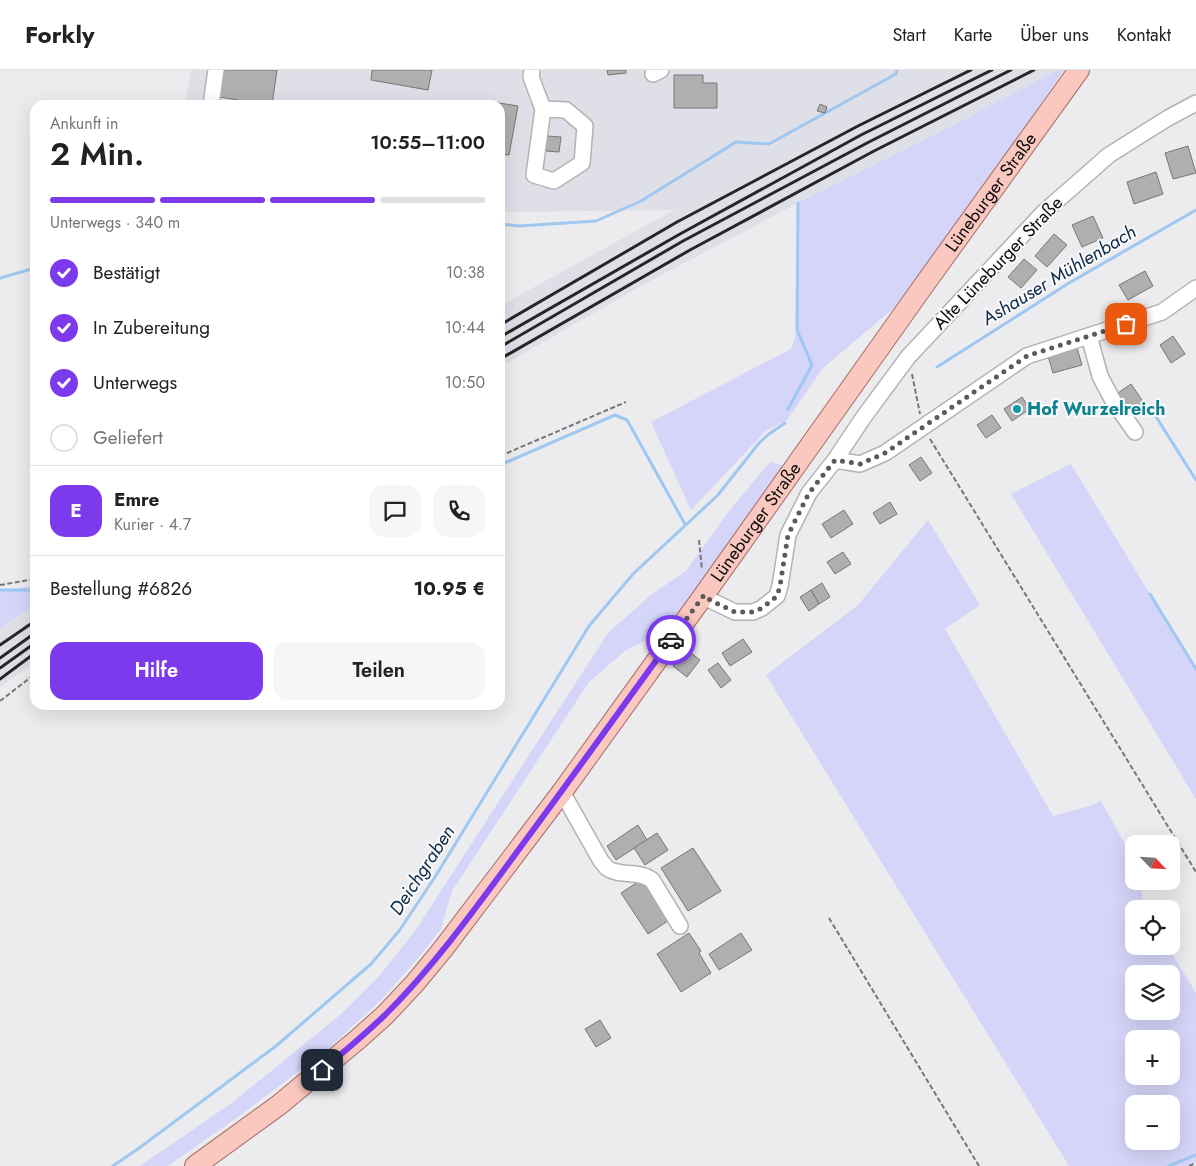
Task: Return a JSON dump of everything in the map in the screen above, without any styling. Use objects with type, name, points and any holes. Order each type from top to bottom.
[{"type":"main road","name":"Lüneburger Straße","points":[[195,1166],[279,1105],[357,1040],[385,1015],[443,949],[562,792],[1075,76]]},
{"type":"street","points":[[212,100],[216,70]]},
{"type":"street","points":[[532,70],[531,77],[544,109],[534,175],[554,181],[582,163],[585,126],[566,110],[544,109]]},
{"type":"street","name":"Alte Lüneburger Straße","points":[[704,595],[735,612],[753,612],[762,608],[777,596],[788,535],[809,493],[835,460],[908,357],[1058,199],[1109,155],[1196,103]]},
{"type":"street","points":[[1162,312],[1177,294],[1196,278]]},
{"type":"street","points":[[835,460],[860,464],[885,453],[1027,356],[1162,312],[1196,288]]},
{"type":"street","points":[[1089,336],[1100,376],[1112,399],[1134,432]]},
{"type":"street","points":[[562,792],[601,861],[607,868],[640,875],[652,880],[680,926]]},
{"type":"path","points":[[908,357],[923,426],[1196,872]]},
{"type":"path","points":[[505,454],[626,402]]},
{"type":"path","points":[[699,540],[704,595]]},
{"type":"path","points":[[0,585],[30,581]]},
{"type":"path","points":[[0,701],[30,678]]},
{"type":"path","points":[[829,918],[979,1166]]},
{"type":"path","points":[[1189,1166],[1196,1163]]},
{"type":"shaded area","points":[[191,70],[1058,70],[639,287],[505,364],[505,303],[674,210],[505,212],[505,100],[186,100]]},
{"type":"shaded area","points":[[1058,70],[1064,70],[907,297],[823,368],[787,420],[766,431],[691,510],[651,422],[791,349],[797,330],[798,203]]},
{"type":"shaded area","points":[[770,462],[789,467],[666,631],[626,650],[589,682],[452,891],[441,929],[382,999],[327,1050],[242,1114],[168,1166],[140,1166],[233,1102],[340,1015],[380,975],[415,931],[608,633],[652,594],[686,571],[729,511]]},
{"type":"shaded area","points":[[1071,464],[1196,670],[1196,799],[1011,494]]},
{"type":"shaded area","points":[[928,520],[980,605],[945,629],[1053,816],[1101,801],[1125,844],[1125,890],[1141,890],[1143,900],[1125,900],[1125,955],[1173,955],[1179,965],[1125,965],[1125,1020],[1180,1020],[1180,967],[1196,993],[1196,1162],[1187,1166],[1069,1166],[766,675],[858,605]]},
{"type":"shaded area","points":[[30,586],[30,607],[0,628],[0,592]]},
{"type":"shaded area","points":[[30,607],[30,666],[0,687],[0,628]]},
{"type":"building","points":[[224,70],[277,70],[273,100],[238,100],[220,97]]},
{"type":"building","points":[[372,70],[432,70],[428,90],[371,80]]},
{"type":"building","points":[[607,70],[626,70],[626,73],[608,75]]},
{"type":"building","points":[[674,75],[703,75],[703,83],[717,83],[717,108],[674,108]]},
{"type":"building","points":[[505,104],[518,106],[509,155],[505,155]]},
{"type":"building","points":[[820,104],[827,107],[825,113],[817,111]]},
{"type":"building","points":[[547,136],[561,137],[559,152],[546,151]]},
{"type":"building","points":[[1188,146],[1196,173],[1173,179],[1165,153]]},
{"type":"building","points":[[1156,172],[1163,194],[1134,204],[1127,182]]},
{"type":"building","points":[[1093,216],[1103,238],[1082,247],[1072,225]]},
{"type":"building","points":[[1054,234],[1067,245],[1047,267],[1035,256]]},
{"type":"building","points":[[1024,259],[1037,270],[1021,288],[1008,277]]},
{"type":"building","points":[[1145,271],[1153,286],[1128,300],[1119,285]]},
{"type":"building","points":[[1173,336],[1185,354],[1171,363],[1160,345]]},
{"type":"building","points":[[1077,348],[1082,365],[1053,373],[1048,356]]},
{"type":"building","points":[[1131,384],[1144,403],[1131,411],[1118,393]]},
{"type":"building","name":"Hof Wurzelreich","points":[[1022,397],[1030,409],[1012,421],[1004,409]]},
{"type":"building","points":[[992,415],[1001,428],[986,438],[977,425]]},
{"type":"building","points":[[921,457],[932,473],[920,481],[909,465]]},
{"type":"building","points":[[890,502],[897,514],[880,524],[873,513]]},
{"type":"building","points":[[844,510],[853,524],[831,538],[822,524]]},
{"type":"building","points":[[843,552],[851,564],[835,574],[827,562]]},
{"type":"building","points":[[822,583],[830,597],[819,604],[811,590]]},
{"type":"building","points":[[811,590],[819,604],[809,611],[800,597]]},
{"type":"building","points":[[743,639],[752,652],[730,666],[722,653]]},
{"type":"building","points":[[686,649],[700,660],[687,677],[673,666]]},
{"type":"building","points":[[718,663],[731,680],[721,688],[708,670]]},
{"type":"building","points":[[638,825],[647,840],[616,860],[607,846]]},
{"type":"building","points":[[657,833],[668,850],[645,865],[634,848]]},
{"type":"building","points":[[693,848],[721,891],[688,911],[661,868]]},
{"type":"building","points":[[644,878],[671,919],[648,934],[621,893]]},
{"type":"building","points":[[689,933],[701,951],[699,953],[711,973],[681,992],[657,954]]},
{"type":"building","points":[[741,933],[752,950],[719,970],[709,954]]},
{"type":"building","points":[[600,1020],[611,1038],[596,1047],[585,1029]]},
{"type":"waterway","points":[[505,224],[520,226],[596,221],[641,201],[736,142],[769,144],[896,74],[897,70]]},
{"type":"waterway","points":[[788,409],[812,365],[797,330],[798,203]]},
{"type":"waterway","name":"Ashauser Mühlenbach","points":[[937,367],[1069,283],[1196,210]]},
{"type":"waterway","points":[[0,278],[30,269]]},
{"type":"waterway","points":[[1153,412],[1196,480]]},
{"type":"waterway","name":"Ashauser Mühlenbach","points":[[505,463],[615,415],[627,420],[685,524]]},
{"type":"waterway","name":"Deichgraben","points":[[113,1166],[276,1046],[371,964],[399,931],[435,877],[589,626],[633,574],[718,495],[759,443],[785,423]]},
{"type":"waterway","name":"Ashauser Mühlenbach","points":[[0,590],[30,590]]},
{"type":"waterway","points":[[1150,594],[1196,669]]},
{"type":"waterway","points":[[1169,1166],[1196,1155]]},
{"type":"railway","points":[[505,322],[677,222],[858,126],[971,70]]},
{"type":"railway","points":[[505,334],[680,234],[861,135],[992,70]]},
{"type":"railway","points":[[505,344],[683,241],[867,143],[1011,70]]},
{"type":"railway","points":[[505,356],[690,250],[874,151],[1034,70]]},
{"type":"railway","points":[[0,645],[30,624]]},
{"type":"railway","points":[[0,658],[30,637]]},
{"type":"railway","points":[[0,668],[30,647]]},
{"type":"railway","points":[[0,679],[30,657]]},
{"type":"way so far","points":[[671,640],[704,595],[735,612],[753,612],[762,608],[777,596],[788,535],[809,493],[835,460],[860,464],[885,453],[1027,356],[1126,324]]},
{"type":"place","name":"Hof Wurzelreich","points":[[1017,409]]},
{"type":"route","points":[[322,1070],[385,1015],[443,949],[562,792],[671,640]]}]
